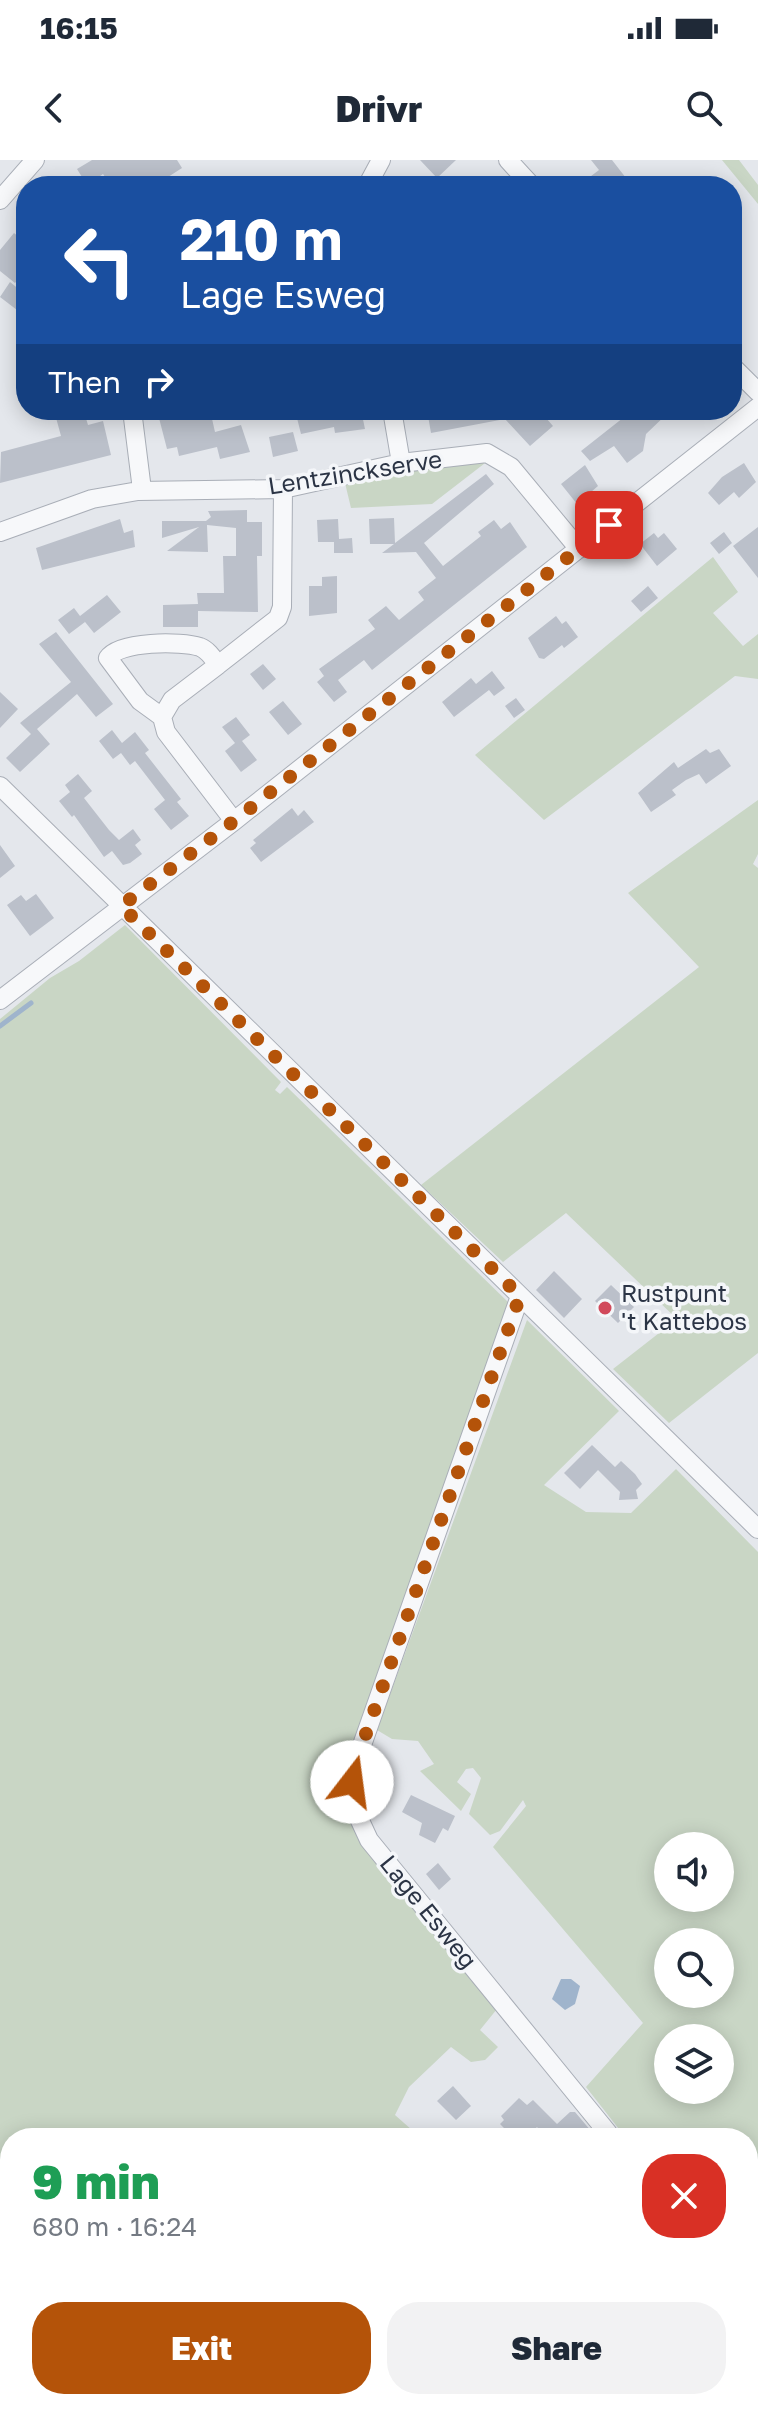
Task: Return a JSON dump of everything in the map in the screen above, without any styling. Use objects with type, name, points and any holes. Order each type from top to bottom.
[{"type":"street","points":[[21,176],[35,160]]},
{"type":"street","points":[[508,160],[523,176]]},
{"type":"street","points":[[0,200],[16,182]]},
{"type":"street","points":[[742,376],[758,392]]},
{"type":"street","points":[[0,1000],[234,821],[579,549],[755,416]]},
{"type":"street","points":[[133,420],[142,490]]},
{"type":"street","points":[[394,420],[401,463]]},
{"type":"street","name":"Lentzinckserve","points":[[0,532],[92,499],[142,490],[283,489],[401,463],[487,453],[511,467],[579,549]]},
{"type":"street","points":[[162,717],[172,700],[278,618],[282,607],[283,489]]},
{"type":"street","points":[[218,665],[205,650],[193,646],[131,645],[112,652],[108,658],[140,701],[162,717],[166,732],[234,821]]},
{"type":"street","points":[[0,786],[758,1529]]},
{"type":"street","name":"Lage Esweg","points":[[520,1296],[355,1765],[350,1799],[371,1842],[604,2128]]},
{"type":"green space","points":[[722,160],[739,160],[758,185],[758,204],[742,184],[742,176],[735,176]]},
{"type":"green space","points":[[489,460],[432,504],[351,508],[345,483],[378,475]]},
{"type":"green space","points":[[713,557],[738,592],[713,613],[743,646],[758,634],[758,679],[735,676],[544,820],[475,755]]},
{"type":"green space","points":[[758,800],[758,854],[753,864],[758,868],[758,1353],[669,1423],[613,1369],[677,1319],[566,1213],[503,1262],[421,1185],[699,967],[628,893]]},
{"type":"green space","points":[[125,925],[281,1082],[275,1090],[280,1094],[287,1087],[508,1302],[343,1785],[333,1785],[329,1795],[344,1803],[497,2009],[480,2030],[498,2047],[485,2060],[471,2062],[451,2047],[409,2087],[395,2115],[410,2128],[0,2128],[0,1019],[50,978],[79,961]]},
{"type":"green space","points":[[527,1320],[619,1411],[544,1485],[586,1512],[631,1513],[676,1469],[758,1552],[758,2128],[618,2128],[586,2087],[643,2023],[493,1847],[526,1806],[523,1800],[500,1831],[490,1835],[469,1814],[481,1778],[473,1768],[466,1769],[457,1782],[471,1794],[461,1811],[420,1771],[434,1764],[418,1741],[392,1739],[377,1730]]},
{"type":"water","points":[[561,1979],[571,1979],[580,1986],[575,2004],[565,2010],[552,1999]]},
{"type":"building","points":[[92,160],[177,160],[182,168],[170,176],[81,176],[77,169]]},
{"type":"building","points":[[420,160],[456,160],[439,176],[435,176]]},
{"type":"building","points":[[591,160],[612,160],[624,176],[591,176],[599,170]]},
{"type":"building","points":[[14,233],[16,235],[15,283],[0,271],[0,250]]},
{"type":"building","points":[[10,282],[16,287],[16,309],[0,297]]},
{"type":"building","points":[[57,420],[86,420],[88,425],[103,421],[111,455],[0,483],[1,452],[61,436]]},
{"type":"building","points":[[160,420],[212,420],[215,432],[241,425],[250,452],[220,459],[217,447],[179,456],[177,447],[167,449]]},
{"type":"building","points":[[298,420],[363,420],[365,429],[335,433],[334,427],[301,434]]},
{"type":"building","points":[[429,420],[500,420],[431,433]]},
{"type":"building","points":[[506,420],[548,420],[553,426],[530,446]]},
{"type":"building","points":[[620,420],[661,420],[646,434],[643,451],[627,463],[614,446],[590,461],[581,451]]},
{"type":"building","points":[[293,432],[298,451],[273,457],[269,437]]},
{"type":"building","points":[[744,463],[756,482],[739,498],[734,492],[719,505],[708,493],[722,477]]},
{"type":"building","points":[[585,465],[598,486],[577,504],[561,484]]},
{"type":"building","points":[[486,474],[494,484],[424,543],[443,566],[481,536],[478,532],[494,520],[501,529],[510,522],[527,547],[372,670],[364,660],[338,680],[347,692],[334,702],[317,682],[324,676],[319,669],[375,629],[368,620],[386,606],[399,620],[424,600],[418,592],[436,578],[416,552],[382,553],[394,544],[370,544],[369,519],[394,518],[395,543]]},
{"type":"building","points":[[247,510],[247,522],[262,522],[262,556],[257,556],[258,612],[198,611],[198,627],[163,627],[163,605],[198,604],[197,593],[224,593],[223,556],[236,556],[236,528],[207,525],[208,552],[167,551],[199,527],[162,538],[162,521],[206,521],[211,517],[208,511]]},
{"type":"building","points":[[120,519],[124,533],[133,530],[135,547],[42,570],[36,548]]},
{"type":"building","points":[[338,519],[339,539],[352,538],[353,553],[334,553],[334,542],[318,542],[317,520]]},
{"type":"building","points":[[758,527],[758,578],[733,546]]},
{"type":"building","points":[[724,532],[732,543],[719,554],[710,543]]},
{"type":"building","points":[[654,533],[658,538],[664,533],[677,549],[657,566],[640,544]]},
{"type":"building","points":[[337,576],[337,613],[309,616],[309,586],[322,586],[322,577]]},
{"type":"building","points":[[648,586],[658,598],[641,612],[631,601]]},
{"type":"building","points":[[107,595],[121,612],[94,633],[81,617],[85,622],[69,634],[58,620],[74,608],[80,616]]},
{"type":"building","points":[[556,616],[562,624],[566,621],[578,637],[544,659],[539,658],[528,638]]},
{"type":"building","points":[[56,632],[113,704],[96,717],[77,694],[37,729],[50,744],[20,772],[6,758],[31,734],[20,723],[71,682],[39,644]]},
{"type":"building","points":[[263,664],[276,679],[263,690],[250,674]]},
{"type":"building","points":[[492,671],[505,688],[494,696],[489,690],[454,717],[442,702],[471,678],[476,684]]},
{"type":"building","points":[[0,692],[18,709],[0,728]]},
{"type":"building","points":[[516,698],[525,710],[514,718],[505,706]]},
{"type":"building","points":[[283,701],[302,724],[288,735],[269,712]]},
{"type":"building","points":[[236,717],[250,735],[242,741],[257,760],[241,772],[225,751],[235,743],[222,727]]},
{"type":"building","points":[[112,730],[122,743],[135,732],[149,750],[145,753],[181,799],[177,802],[189,816],[171,830],[154,809],[165,800],[135,761],[130,765],[121,753],[113,759],[99,741]]},
{"type":"building","points":[[706,749],[710,753],[719,749],[731,766],[706,784],[699,774],[686,780],[672,790],[676,795],[651,812],[638,793],[674,762],[678,768]]},
{"type":"building","points":[[78,774],[92,791],[84,798],[109,830],[119,840],[133,829],[141,840],[135,845],[142,854],[130,863],[123,865],[112,851],[104,857],[74,815],[72,817],[59,801],[70,792],[65,785]]},
{"type":"building","points":[[292,808],[298,816],[304,810],[314,822],[261,862],[250,848],[256,843],[253,840]]},
{"type":"building","points":[[0,845],[15,866],[0,878]]},
{"type":"building","points":[[36,894],[54,918],[30,936],[7,905],[21,895],[26,901]]},
{"type":"building","points":[[554,1271],[582,1299],[564,1318],[536,1290]]},
{"type":"building","points":[[611,1285],[634,1307],[618,1323],[595,1301]]},
{"type":"building","points":[[592,1445],[615,1467],[621,1461],[635,1474],[642,1484],[636,1490],[638,1499],[619,1500],[620,1492],[598,1470],[580,1489],[564,1473]]},
{"type":"building","points":[[411,1795],[455,1816],[448,1831],[443,1828],[435,1843],[419,1835],[422,1823],[402,1812]]},
{"type":"building","points":[[438,1863],[451,1879],[439,1890],[426,1874]]},
{"type":"building","points":[[453,2086],[471,2106],[456,2120],[437,2101]]},
{"type":"building","points":[[519,2098],[527,2105],[533,2100],[557,2124],[570,2112],[575,2112],[589,2128],[504,2128],[500,2124],[504,2120],[501,2116]]},
{"type":"waterway","points":[[0,1026],[31,1003]]},
{"type":"place","name":"Rustpunt 't Kattebos","points":[[605,1308]]},
{"type":"route","points":[[352,1782],[355,1765],[520,1296],[121,906],[234,821],[609,525]]}]
